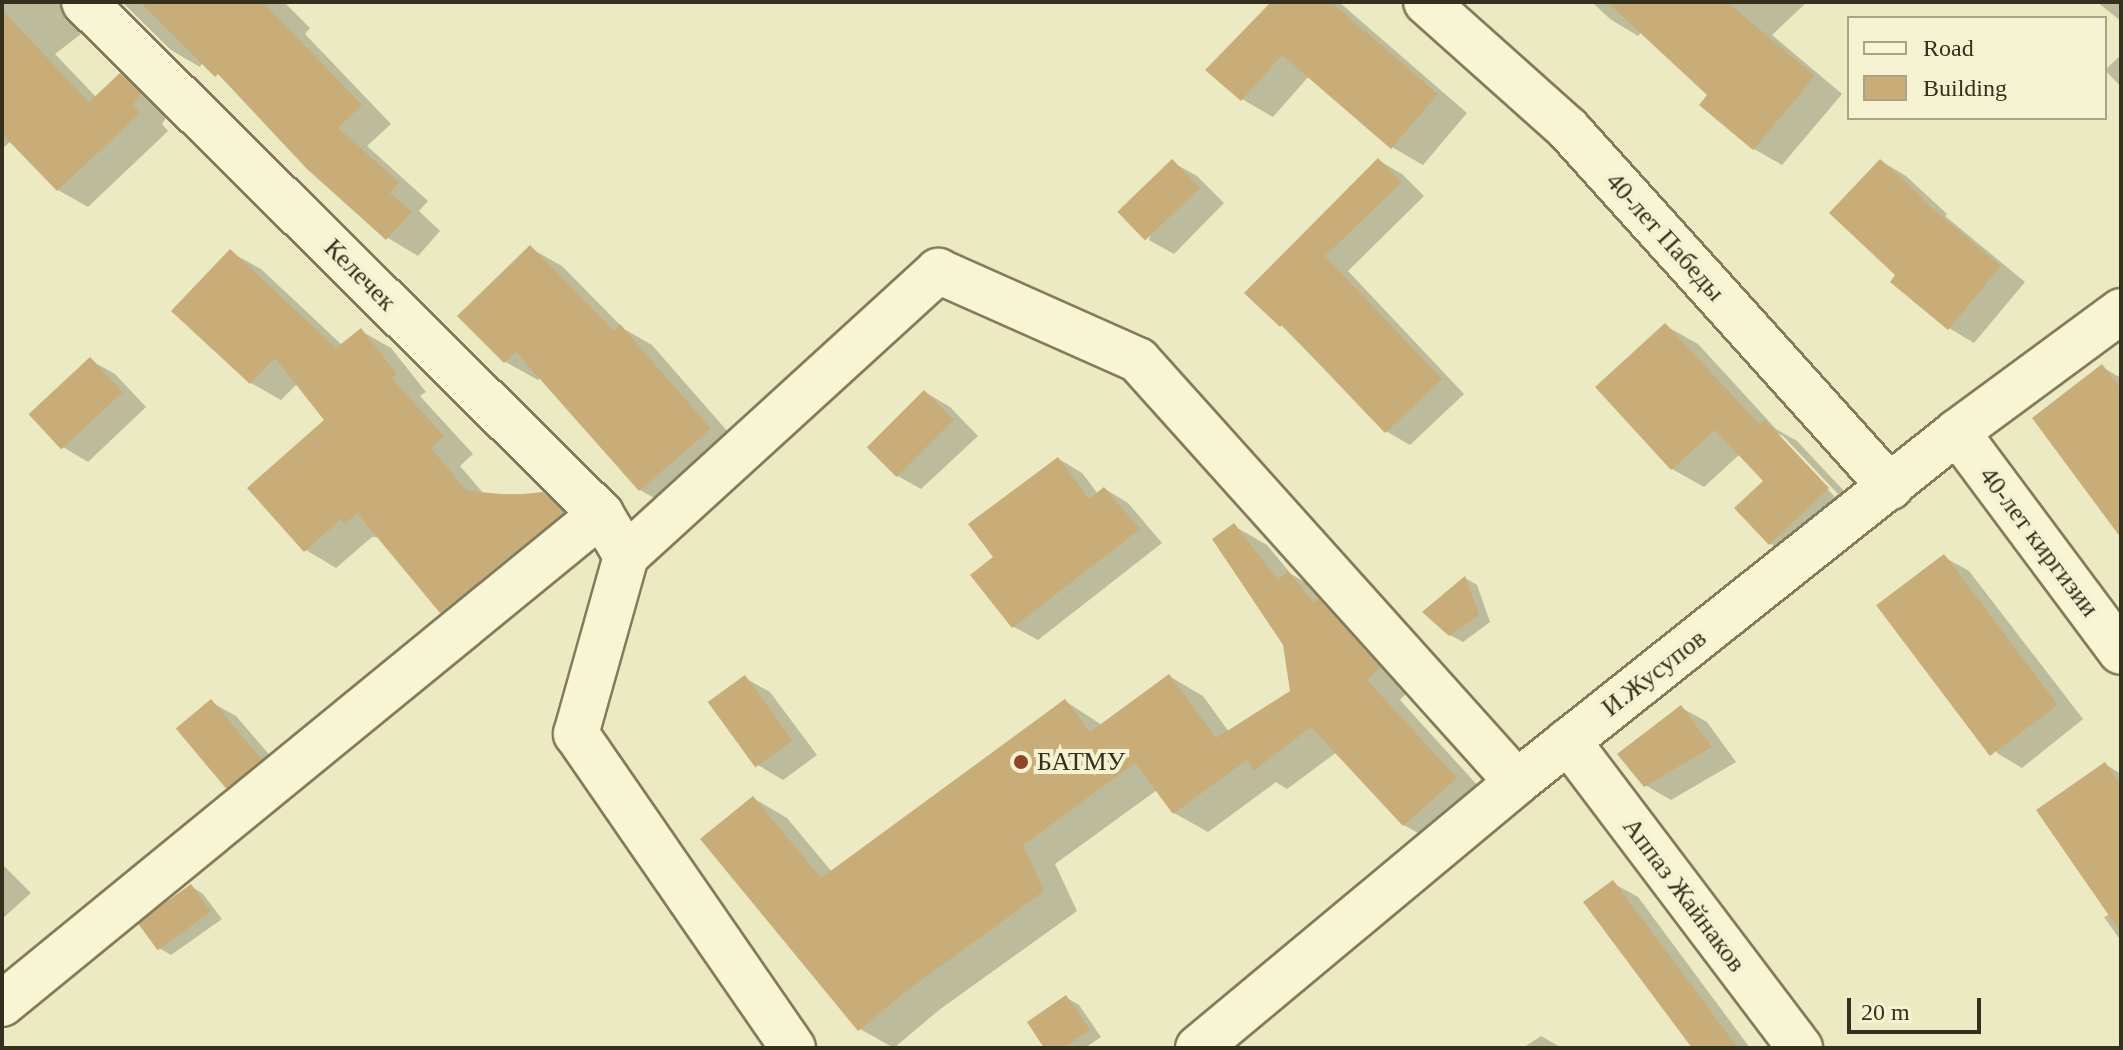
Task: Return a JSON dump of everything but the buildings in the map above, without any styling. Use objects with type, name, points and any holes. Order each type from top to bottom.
[{"type":"street","name":"Келечек","points":[[84,2],[601,514],[626,556]]},
{"type":"street","name":"40-лет Пабеды","points":[[1426,2],[1568,129],[1890,487]]},
{"type":"street","points":[[793,1048],[576,734],[626,556],[938,271],[1138,360],[1517,782]]},
{"type":"street","name":"И.Жусупов","points":[[1198,1048],[1568,741],[1957,432],[2121,311]]},
{"type":"street","name":"40-лет киргизии","points":[[1957,432],[2121,652]]},
{"type":"street","points":[[2,1004],[601,514]]},
{"type":"street","name":"Аппаз Жайнаков","points":[[1568,741],[1800,1048]]},
{"type":"place","name":"БАТМУ","points":[[1021,762]]}]
